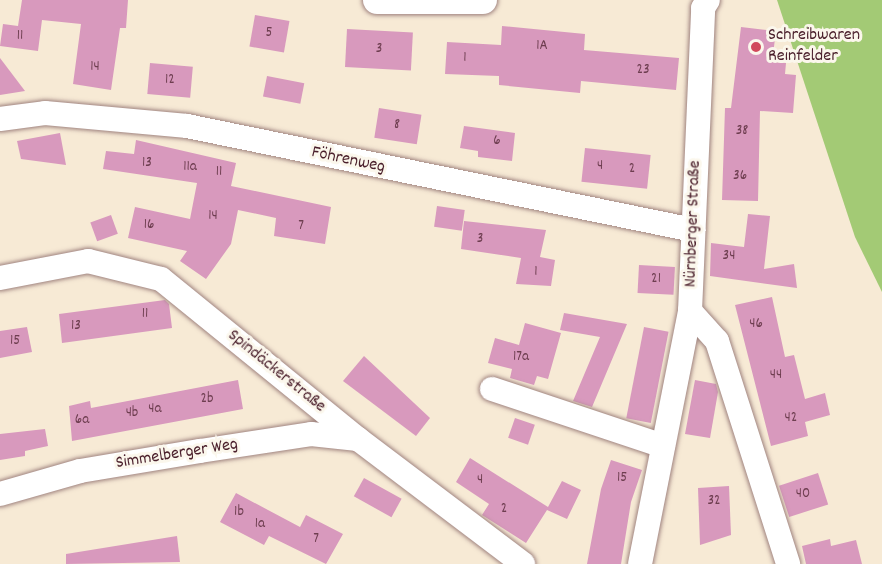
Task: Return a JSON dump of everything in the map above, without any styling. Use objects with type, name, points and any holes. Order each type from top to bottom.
[{"type":"street","points":[[377,0],[483,0]]},
{"type":"street","name":"Nürnberger Straße","points":[[640,564],[690,310],[700,3]]},
{"type":"street","name":"Föhrenweg","points":[[0,119],[45,113],[187,126],[693,230]]},
{"type":"street","name":"Spindäckerstraße","points":[[0,278],[88,261],[161,279],[358,439],[523,564]]},
{"type":"street","points":[[690,310],[717,341],[788,564]]},
{"type":"street","points":[[492,389],[663,446]]},
{"type":"street","name":"Simmelberger Weg","points":[[0,494],[80,471],[212,449],[310,434],[358,439]]},
{"type":"green space","points":[[777,0],[882,0],[882,292],[855,237]]},
{"type":"building","points":[[22,0],[128,0],[126,28],[120,28],[111,90],[73,84],[81,24],[42,20],[38,51],[0,46],[3,24],[18,26]]},
{"type":"building","points":[[255,15],[289,21],[284,53],[249,47]]},
{"type":"building","points":[[502,26],[585,34],[584,50],[679,58],[676,90],[581,81],[580,93],[499,85],[499,76],[445,74],[447,42],[501,45]]},
{"type":"building","points":[[741,27],[776,31],[772,62],[786,63],[785,74],[796,75],[793,113],[760,111],[758,201],[722,200],[725,108],[731,108]]},
{"type":"building","points":[[347,29],[413,32],[411,70],[345,67]]},
{"type":"building","points":[[0,58],[25,91],[0,95]]},
{"type":"building","points":[[150,63],[193,67],[190,98],[147,94]]},
{"type":"building","points":[[267,76],[304,83],[300,104],[263,97]]},
{"type":"building","points":[[379,108],[421,115],[417,144],[374,138]]},
{"type":"building","points":[[464,126],[515,133],[512,161],[478,157],[478,151],[460,148]]},
{"type":"building","points":[[60,133],[66,165],[21,159],[17,141]]},
{"type":"building","points":[[136,140],[236,163],[231,186],[331,207],[325,244],[274,236],[276,218],[238,210],[231,244],[206,279],[180,261],[187,251],[128,238],[135,207],[190,219],[197,183],[103,169],[106,151],[134,154]]},
{"type":"building","points":[[585,148],[651,155],[647,189],[581,182]]},
{"type":"building","points":[[437,206],[465,210],[462,231],[434,227]]},
{"type":"building","points":[[748,214],[770,216],[764,269],[794,264],[797,288],[710,276],[711,243],[744,247]]},
{"type":"building","points":[[111,215],[118,234],[97,241],[90,223]]},
{"type":"building","points":[[464,221],[546,230],[540,257],[555,260],[551,286],[516,284],[521,258],[461,249]]},
{"type":"building","points":[[639,265],[675,267],[673,295],[638,293]]},
{"type":"building","points":[[772,297],[785,357],[794,355],[805,399],[825,393],[830,415],[805,422],[808,436],[771,446],[735,305]]},
{"type":"building","points":[[165,300],[169,304],[172,328],[62,343],[59,314]]},
{"type":"building","points":[[564,313],[627,324],[592,407],[573,401],[600,337],[560,330]]},
{"type":"building","points":[[525,323],[561,333],[548,379],[537,376],[534,385],[510,378],[512,369],[488,363],[495,338],[519,345]]},
{"type":"building","points":[[27,327],[32,352],[0,358],[0,331]]},
{"type":"building","points":[[644,327],[669,332],[651,423],[626,418]]},
{"type":"building","points":[[364,356],[430,418],[416,436],[343,381]]},
{"type":"building","points":[[238,380],[243,409],[72,441],[69,406],[90,401],[91,408]]},
{"type":"building","points":[[695,380],[716,384],[718,392],[710,438],[685,434]]},
{"type":"building","points":[[515,418],[535,425],[528,445],[508,438]]},
{"type":"building","points":[[45,429],[48,446],[25,451],[25,456],[0,460],[0,434]]},
{"type":"building","points":[[470,458],[548,507],[562,481],[581,490],[567,519],[547,510],[526,543],[482,515],[489,504],[456,482]]},
{"type":"building","points":[[611,460],[642,470],[631,502],[621,564],[587,564],[601,489]]},
{"type":"building","points":[[818,473],[828,504],[789,517],[779,486]]},
{"type":"building","points":[[364,478],[402,499],[391,517],[354,496]]},
{"type":"building","points":[[729,486],[731,535],[700,545],[698,488]]},
{"type":"building","points":[[236,493],[300,527],[306,515],[343,534],[326,564],[269,536],[264,545],[220,522]]},
{"type":"building","points":[[177,536],[180,562],[66,564],[66,554]]},
{"type":"building","points":[[830,539],[831,546],[856,540],[862,564],[806,564],[802,546]]},
{"type":"place","name":"Schreibwaren Reinfelder","points":[[756,47]]}]
